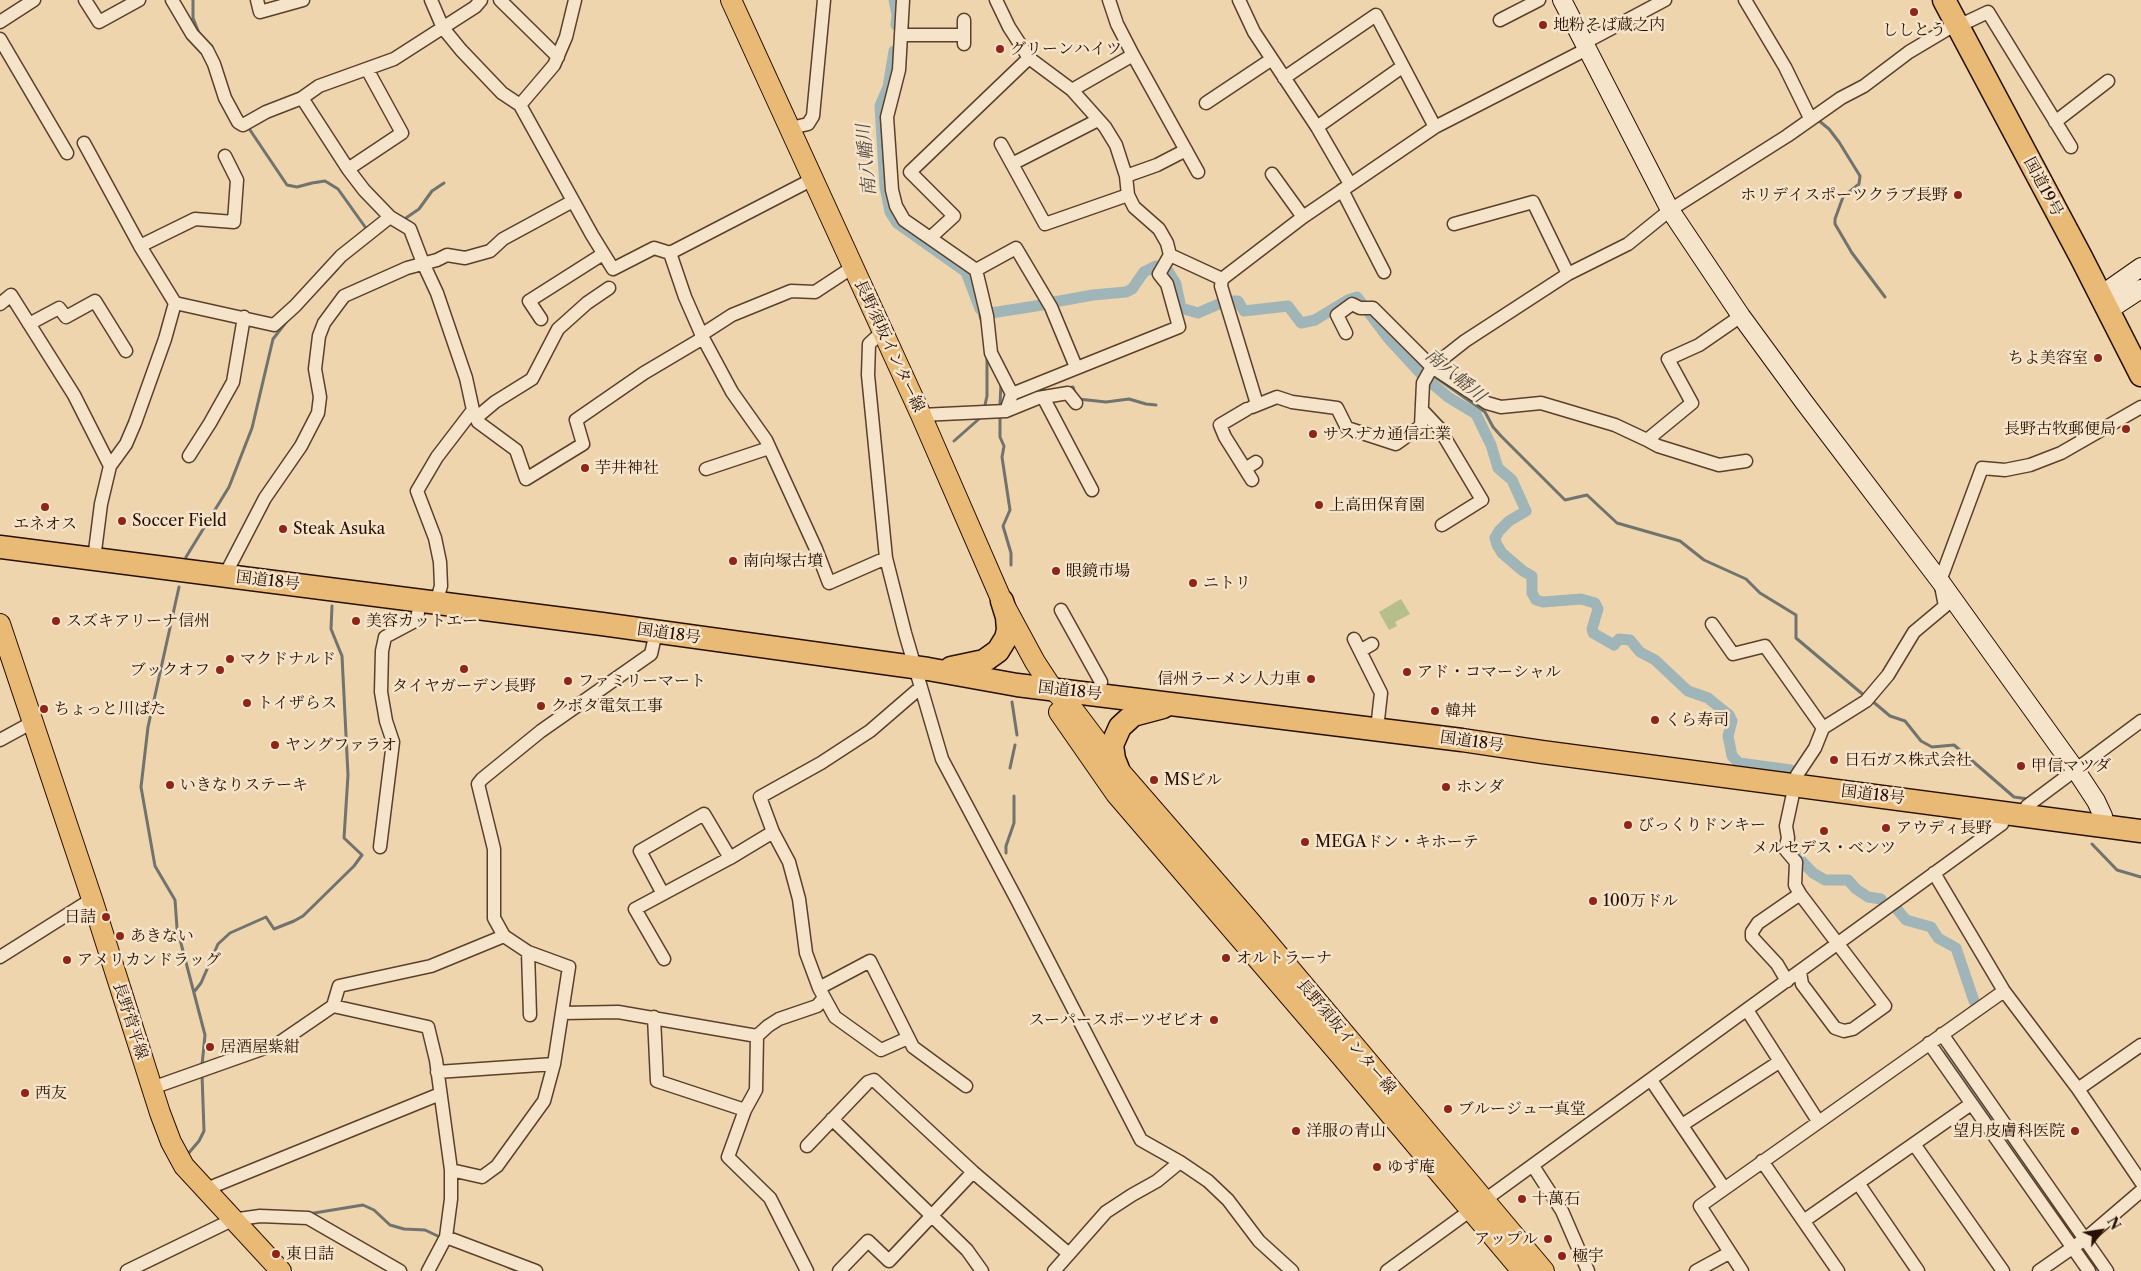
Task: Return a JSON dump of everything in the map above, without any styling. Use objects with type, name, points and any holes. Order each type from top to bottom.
[{"type":"highway","name":"国道19号","points":[[1944,0],[2105,302],[2141,375]]},
{"type":"highway","name":"国道18号","points":[[0,547],[225,575],[427,608],[656,632],[922,674],[1052,688],[1377,729],[2141,831]]},
{"type":"highway","points":[[922,674],[968,666],[984,661],[994,655],[1003,644],[1008,630],[1008,617],[1002,601]]},
{"type":"highway","points":[[1118,769],[1112,745],[1117,731],[1125,721],[1139,712],[1184,705]]},
{"type":"main road","name":"長野須坂インター線","points":[[731,0],[921,415],[1002,601],[1022,640],[1052,688],[1075,712],[1118,769],[1249,920],[1478,1206],[1522,1271]]},
{"type":"main road","name":"長野菅平線","points":[[0,624],[171,1142],[184,1166],[204,1190],[281,1271]]},
{"type":"main road","name":"長野須坂インター線","points":[[1052,688],[1058,710],[1116,794],[1340,1055],[1478,1206],[1544,1271]]},
{"type":"street","points":[[0,22],[34,0]]},
{"type":"street","points":[[85,0],[99,22],[139,0]]},
{"type":"street","points":[[172,0],[192,34],[206,50],[214,64],[225,98],[238,122],[243,125],[266,112],[302,98],[319,86],[394,59],[475,7],[481,0]]},
{"type":"street","points":[[257,0],[260,12],[303,0]]},
{"type":"street","points":[[431,0],[443,28],[477,69],[502,92],[520,105],[613,269],[654,248],[670,252],[813,179]]},
{"type":"street","points":[[500,0],[558,58]]},
{"type":"street","points":[[520,105],[558,58],[566,37],[575,0]]},
{"type":"street","points":[[791,128],[808,124],[813,116],[824,0]]},
{"type":"street","points":[[903,0],[899,70],[887,117],[892,190],[896,206],[904,220],[976,270],[987,316],[991,353],[1012,394],[1006,411]]},
{"type":"street","points":[[996,0],[1009,27],[1029,58],[1072,90],[1098,120],[1116,145],[1126,176],[1128,195],[1134,207],[1159,229],[1167,243],[1170,255],[1159,274],[1167,284],[1179,327],[1012,394]]},
{"type":"street","points":[[1109,0],[1117,24],[1133,55],[1198,172]]},
{"type":"street","points":[[1239,0],[1254,32],[1317,127],[1384,272]]},
{"type":"street","points":[[1500,20],[1539,0]]},
{"type":"street","points":[[1562,0],[1670,210],[1741,316],[1940,581],[2075,769],[2096,801],[2103,816],[2103,825]]},
{"type":"street","points":[[1252,407],[1221,286],[1222,279],[1303,217],[1435,127],[1585,46],[1665,0]]},
{"type":"street","points":[[1745,0],[1785,67],[1810,118]]},
{"type":"street","points":[[1252,480],[1251,466],[1225,437],[1220,425],[1252,407],[1277,397],[1292,402],[1337,408],[1347,428],[1396,444],[1421,426],[1429,372],[1466,341],[1568,274],[1628,244],[1670,210],[1787,136],[1810,118],[1873,80],[1909,52],[1956,24],[1970,21],[1988,12],[2070,147]]},
{"type":"street","points":[[1284,78],[1376,15],[1435,127]]},
{"type":"street","points":[[902,36],[964,40],[964,20]]},
{"type":"street","points":[[0,39],[67,153]]},
{"type":"street","points":[[1072,90],[1133,55]]},
{"type":"street","points":[[930,238],[954,216],[910,172],[1029,58]]},
{"type":"street","points":[[1206,103],[1272,59]]},
{"type":"street","points":[[1317,127],[1402,67]]},
{"type":"street","points":[[348,169],[402,133],[366,69]]},
{"type":"street","points":[[2055,122],[2108,81]]},
{"type":"street","points":[[302,98],[348,169],[370,197],[390,217],[410,229],[445,315],[466,378],[474,414],[485,428],[516,450],[526,479],[583,444],[576,420],[732,315],[791,291],[815,292],[826,287],[853,267]]},
{"type":"street","points":[[1012,164],[1098,120]]},
{"type":"street","points":[[84,143],[140,246],[175,303],[274,325],[295,306],[341,256],[390,217]]},
{"type":"street","points":[[1001,144],[1045,224],[1128,195]]},
{"type":"street","points":[[1126,176],[1157,165],[1186,150]]},
{"type":"street","points":[[140,246],[195,219],[234,222],[237,180],[225,156]]},
{"type":"street","points":[[1272,174],[1303,217]]},
{"type":"street","points":[[225,575],[266,498],[301,446],[318,413],[320,397],[316,369],[319,336],[324,323],[344,296],[423,263],[437,260],[447,254],[465,258],[490,251],[503,239],[573,201]]},
{"type":"street","points":[[1454,224],[1533,202],[1568,274]]},
{"type":"street","points":[[976,270],[1016,248],[1051,307],[1076,367]]},
{"type":"street","points":[[670,252],[685,298],[702,336],[732,392],[766,440],[816,548],[829,583],[886,558]]},
{"type":"street","points":[[541,319],[528,301],[603,254]]},
{"type":"street","points":[[1170,255],[1222,279]]},
{"type":"street","points":[[2105,302],[2141,267]]},
{"type":"street","points":[[380,848],[393,742],[386,721],[381,692],[382,651],[386,637],[417,620],[441,586],[436,538],[417,491],[437,458],[474,414],[532,378],[558,329],[587,303],[610,288]]},
{"type":"street","points":[[2105,302],[2141,289]]},
{"type":"street","points":[[0,304],[11,295],[74,395],[110,466]]},
{"type":"street","points":[[29,324],[59,308],[66,317],[95,300],[126,351]]},
{"type":"street","points":[[94,559],[101,504],[110,466],[126,444],[135,423],[165,339],[175,303]]},
{"type":"street","points":[[1346,333],[1337,316],[1352,304],[1360,308],[1373,308],[1429,372],[1487,403],[1501,406],[1541,403],[1616,425],[1658,446],[1719,465],[1746,461]]},
{"type":"street","points":[[1647,440],[1692,403],[1668,359],[1699,345],[1741,316]]},
{"type":"street","points":[[189,456],[210,424],[233,382],[244,317]]},
{"type":"street","points":[[883,331],[869,344],[868,375],[886,558],[904,633],[922,674],[942,759],[1141,1140],[1180,1162],[1208,1181],[1228,1200],[1259,1241],[1292,1271]]},
{"type":"street","points":[[921,415],[1006,411],[1043,397],[1068,393],[1076,403]]},
{"type":"street","points":[[1043,397],[1092,490]]},
{"type":"street","points":[[1800,972],[1802,984],[1835,1028],[1844,1032],[1853,1029],[1885,1006],[1800,894],[1795,885],[1796,862],[1785,850],[1788,838],[1786,826],[1794,785],[1797,776],[1816,748],[1823,728],[1868,699],[1888,675],[1914,632],[1945,606],[1940,581],[1982,468],[2005,470],[2030,465],[2061,453],[2141,407]]},
{"type":"street","points":[[1422,411],[1439,428],[1482,500],[1442,525]]},
{"type":"street","points":[[706,469],[769,448]]},
{"type":"street","points":[[1061,610],[1101,682]]},
{"type":"street","points":[[1712,624],[1733,654],[1765,646],[1823,728]]},
{"type":"street","points":[[451,1170],[482,1177],[498,1166],[544,1102],[554,1064],[569,966],[528,952],[504,936],[494,918],[494,849],[478,784],[541,731],[651,654],[656,632]]},
{"type":"street","points":[[1354,639],[1381,693],[1377,729]]},
{"type":"street","points":[[1360,651],[1372,644]]},
{"type":"street","points":[[908,1038],[881,1050],[835,1017],[822,993],[806,954],[799,899],[789,862],[773,832],[760,797],[821,763],[870,731],[922,674]]},
{"type":"street","points":[[2026,815],[2027,806],[2141,721]]},
{"type":"street","points":[[0,740],[33,722]]},
{"type":"street","points":[[1387,1271],[2002,824],[2003,812]]},
{"type":"street","points":[[663,894],[640,851],[704,814],[730,858]]},
{"type":"street","points":[[664,960],[635,909],[730,858],[773,832]]},
{"type":"street","points":[[1934,873],[2004,991],[2078,1089],[2141,1182]]},
{"type":"street","points":[[1788,980],[1777,964],[1752,937],[1752,932],[1758,923],[1800,894]]},
{"type":"street","points":[[0,957],[92,899]]},
{"type":"street","points":[[152,1088],[279,1042],[333,1006],[339,986],[431,966],[504,936]]},
{"type":"street","points":[[528,952],[530,1015]]},
{"type":"street","points":[[807,1271],[770,1198],[728,1158],[745,1110],[756,1090],[757,1036],[779,1019],[817,1006],[822,993],[870,961],[913,1046],[966,1086]]},
{"type":"street","points":[[1742,1271],[1700,1206],[2004,991]]},
{"type":"street","points":[[333,1006],[428,1027],[438,1072],[451,1170],[451,1200],[446,1237],[428,1271]]},
{"type":"street","points":[[1747,1010],[1818,1121]]},
{"type":"street","points":[[562,1013],[618,1012],[757,1036]]},
{"type":"street","points":[[654,1017],[656,1081],[745,1110]]},
{"type":"street","points":[[1942,1034],[2107,1271]]},
{"type":"street","points":[[1929,1043],[2089,1271]]},
{"type":"street","points":[[2078,1089],[2141,1045]]},
{"type":"street","points":[[1682,1125],[1780,1062]]},
{"type":"street","points":[[438,1072],[554,1064]]},
{"type":"street","points":[[806,1146],[868,1082],[874,1080],[973,1172],[1069,1254]]},
{"type":"street","points":[[1651,1080],[1724,1188]]},
{"type":"street","points":[[204,1190],[440,1094]]},
{"type":"street","points":[[1805,1220],[1971,1104]]},
{"type":"street","points":[[832,1119],[933,1215],[967,1250],[982,1271]]},
{"type":"street","points":[[1914,1144],[2003,1271]]},
{"type":"street","points":[[1762,1161],[1805,1220],[1838,1271]]},
{"type":"street","points":[[1054,1271],[1106,1212],[1157,1181],[1180,1162]]},
{"type":"street","points":[[1533,1166],[1562,1211],[1588,1271]]},
{"type":"street","points":[[838,1271],[868,1241],[889,1261],[973,1172]]},
{"type":"street","points":[[1858,1183],[1918,1271]]},
{"type":"street","points":[[2039,1271],[2084,1239],[2141,1191]]},
{"type":"street","points":[[127,1271],[232,1220],[260,1216],[308,1218],[400,1271]]},
{"type":"street","points":[[446,1237],[536,1271]]},
{"type":"street","points":[[1696,1271],[1730,1253]]},
{"type":"green space","points":[[1401,599],[1410,614],[1395,622],[1397,626],[1389,630],[1379,612]]},
{"type":"waterway","points":[[193,0],[193,18],[199,33]]},
{"type":"waterway","name":"南八幡川","points":[[894,0],[897,15],[896,25]]},
{"type":"waterway","name":"南八幡川","points":[[894,51],[888,87],[880,106],[885,187],[890,212],[897,223],[966,272],[980,309]]},
{"type":"waterway","points":[[1818,120],[1829,129],[1839,142],[1860,176],[1859,184],[1843,197],[1835,224],[1852,253],[1885,297]]},
{"type":"waterway","points":[[248,127],[287,185],[297,187],[325,181],[338,189],[368,231]]},
{"type":"waterway","points":[[403,220],[419,209],[432,191],[444,183]]},
{"type":"waterway","name":"南八幡川","points":[[1054,302],[1093,295],[1126,292],[1132,289],[1144,272],[1156,266]]},
{"type":"waterway","points":[[322,285],[337,269]]},
{"type":"waterway","name":"南八幡川","points":[[1168,271],[1176,284],[1181,308],[1198,313],[1221,303]]},
{"type":"waterway","name":"南八幡川","points":[[1231,301],[1238,301],[1244,311],[1288,306],[1301,323],[1315,320],[1348,300],[1357,297],[1388,338],[1421,374],[1448,397],[1476,414],[1491,445],[1498,468],[1512,480],[1526,511],[1509,521],[1499,531],[1495,538],[1497,545],[1502,553],[1523,571],[1532,576],[1532,593],[1536,600],[1543,602],[1581,599],[1595,603],[1598,609],[1592,629],[1593,633],[1614,645],[1619,639],[1630,640],[1640,652],[1655,660],[1688,691],[1708,698],[1729,715],[1732,721],[1728,736],[1732,756],[1739,763],[1791,770]]},
{"type":"waterway","points":[[977,304],[982,323]]},
{"type":"waterway","name":"南八幡川","points":[[991,313],[1042,305]]},
{"type":"waterway","points":[[186,557],[229,487],[252,428],[273,339],[287,321]]},
{"type":"waterway","points":[[985,405],[987,396],[987,359]]},
{"type":"waterway","points":[[1431,374],[1485,412],[1493,427],[1501,436],[1565,500],[1587,495],[1617,523],[1680,541],[1704,560],[1746,579],[1760,593],[1796,615],[1796,638],[1866,697]]},
{"type":"waterway","points":[[1000,404],[1001,384]]},
{"type":"waterway","points":[[1067,388],[1073,387],[1075,394]]},
{"type":"waterway","points":[[1078,399],[1106,402],[1129,399],[1156,405]]},
{"type":"waterway","points":[[1000,415],[1000,437],[1004,446],[1002,457],[1010,510],[1003,526],[1011,553],[1011,565]]},
{"type":"waterway","points":[[954,441],[980,418]]},
{"type":"waterway","points":[[179,587],[148,727],[141,787],[155,866],[175,900],[177,928],[205,1035],[202,1065]]},
{"type":"waterway","points":[[194,992],[201,983],[218,944],[230,933],[266,917],[274,929],[303,916],[354,866],[362,855],[344,838],[348,775],[342,656],[331,629],[332,606]]},
{"type":"waterway","points":[[1871,700],[1890,716],[1905,721],[1921,741],[1932,747],[1954,745],[2014,797],[2028,799]]},
{"type":"waterway","points":[[1012,702],[1017,735]]},
{"type":"waterway","points":[[1010,768],[1015,745]]},
{"type":"waterway","points":[[1006,853],[1006,846],[1014,823],[1014,796]]},
{"type":"waterway","points":[[2092,844],[2117,870],[2141,877]]},
{"type":"waterway","name":"南八幡川","points":[[1792,851],[1813,873],[1825,880],[1848,880],[1856,889],[1868,897],[1881,899]]},
{"type":"waterway","name":"南八幡川","points":[[1896,908],[1906,920],[1931,927],[1938,938],[1956,948],[1974,1001]]},
{"type":"waterway","name":"南八幡川","points":[[1947,1055],[2070,1230]]},
{"type":"waterway","points":[[187,1155],[199,1141],[204,1131],[202,1074]]},
{"type":"waterway","points":[[308,1214],[363,1205],[374,1210],[390,1225],[404,1229],[425,1230],[442,1238]]},
{"type":"waterway","name":"南八幡川","points":[[2088,1257],[2098,1271]]},
{"type":"waterway","points":[[506,1266],[517,1271]]},
{"type":"place","name":"ししとう","points":[[1914,12]]},
{"type":"place","name":"地粉そば蔵之内","points":[[1543,25]]},
{"type":"place","name":"グリーンハイツ","points":[[1000,49]]},
{"type":"place","name":"ホリデイスポーツクラブ長野","points":[[1958,195]]},
{"type":"place","name":"ちよ美容室","points":[[2098,358]]},
{"type":"place","name":"長野古牧郵便局","points":[[2126,429]]},
{"type":"place","name":"サスナカ通信工業","points":[[1313,434]]},
{"type":"place","name":"芋井神社","points":[[585,468]]},
{"type":"place","name":"上高田保育園","points":[[1319,505]]},
{"type":"place","name":"エネオス","points":[[45,507]]},
{"type":"place","name":"Soccer Field","points":[[122,521]]},
{"type":"place","name":"Steak Asuka","points":[[283,529]]},
{"type":"place","name":"南向塚古墳","points":[[733,561]]},
{"type":"place","name":"眼鏡市場","points":[[1056,571]]},
{"type":"place","name":"ニトリ","points":[[1193,583]]},
{"type":"place","name":"スズキアリーナ信州","points":[[56,621]]},
{"type":"place","name":"美容カットエー","points":[[356,621]]},
{"type":"place","name":"マクドナルド","points":[[230,659]]},
{"type":"place","name":"タイヤガーデン長野","points":[[464,669]]},
{"type":"place","name":"ブックオフ","points":[[220,670]]},
{"type":"place","name":"アド・コマーシャル","points":[[1407,672]]},
{"type":"place","name":"信州ラーメン人力車","points":[[1311,679]]},
{"type":"place","name":"ファミリーマート","points":[[568,681]]},
{"type":"place","name":"トイザらス","points":[[247,703]]},
{"type":"place","name":"クボタ電気工事","points":[[541,706]]},
{"type":"place","name":"ちょっと川ばた","points":[[44,709]]},
{"type":"place","name":"韓丼","points":[[1435,711]]},
{"type":"place","name":"くら寿司","points":[[1655,720]]},
{"type":"place","name":"ヤングファラオ","points":[[275,745]]},
{"type":"place","name":"日石ガス株式会社","points":[[1834,760]]},
{"type":"place","name":"甲信マツダ","points":[[2021,766]]},
{"type":"place","name":"MSビル","points":[[1154,780]]},
{"type":"place","name":"いきなりステーキ","points":[[170,785]]},
{"type":"place","name":"ホンダ","points":[[1446,787]]},
{"type":"place","name":"びっくりドンキー","points":[[1628,825]]},
{"type":"place","name":"アウディ長野","points":[[1886,828]]},
{"type":"place","name":"メルセデス・ベンツ","points":[[1824,831]]},
{"type":"place","name":"MEGAドン・キホーテ","points":[[1305,842]]},
{"type":"place","name":"100万ドル","points":[[1593,901]]},
{"type":"place","name":"日詰","points":[[106,917]]},
{"type":"place","name":"あきない","points":[[120,936]]},
{"type":"place","name":"オルトラーナ","points":[[1226,958]]},
{"type":"place","name":"アメリカンドラッグ","points":[[67,960]]},
{"type":"place","name":"スーパースポーツゼビオ","points":[[1214,1020]]},
{"type":"place","name":"居酒屋紫紺","points":[[210,1047]]},
{"type":"place","name":"西友","points":[[25,1093]]},
{"type":"place","name":"ブルージュ一真堂","points":[[1448,1109]]},
{"type":"place","name":"洋服の青山","points":[[1296,1131]]},
{"type":"place","name":"望月皮膚科医院","points":[[2075,1131]]},
{"type":"place","name":"ゆず庵","points":[[1377,1167]]},
{"type":"place","name":"十萬石","points":[[1522,1199]]},
{"type":"place","name":"アップル","points":[[1548,1239]]},
{"type":"place","name":"東日詰","points":[[276,1254]]},
{"type":"place","name":"極宇","points":[[1562,1256]]}]
